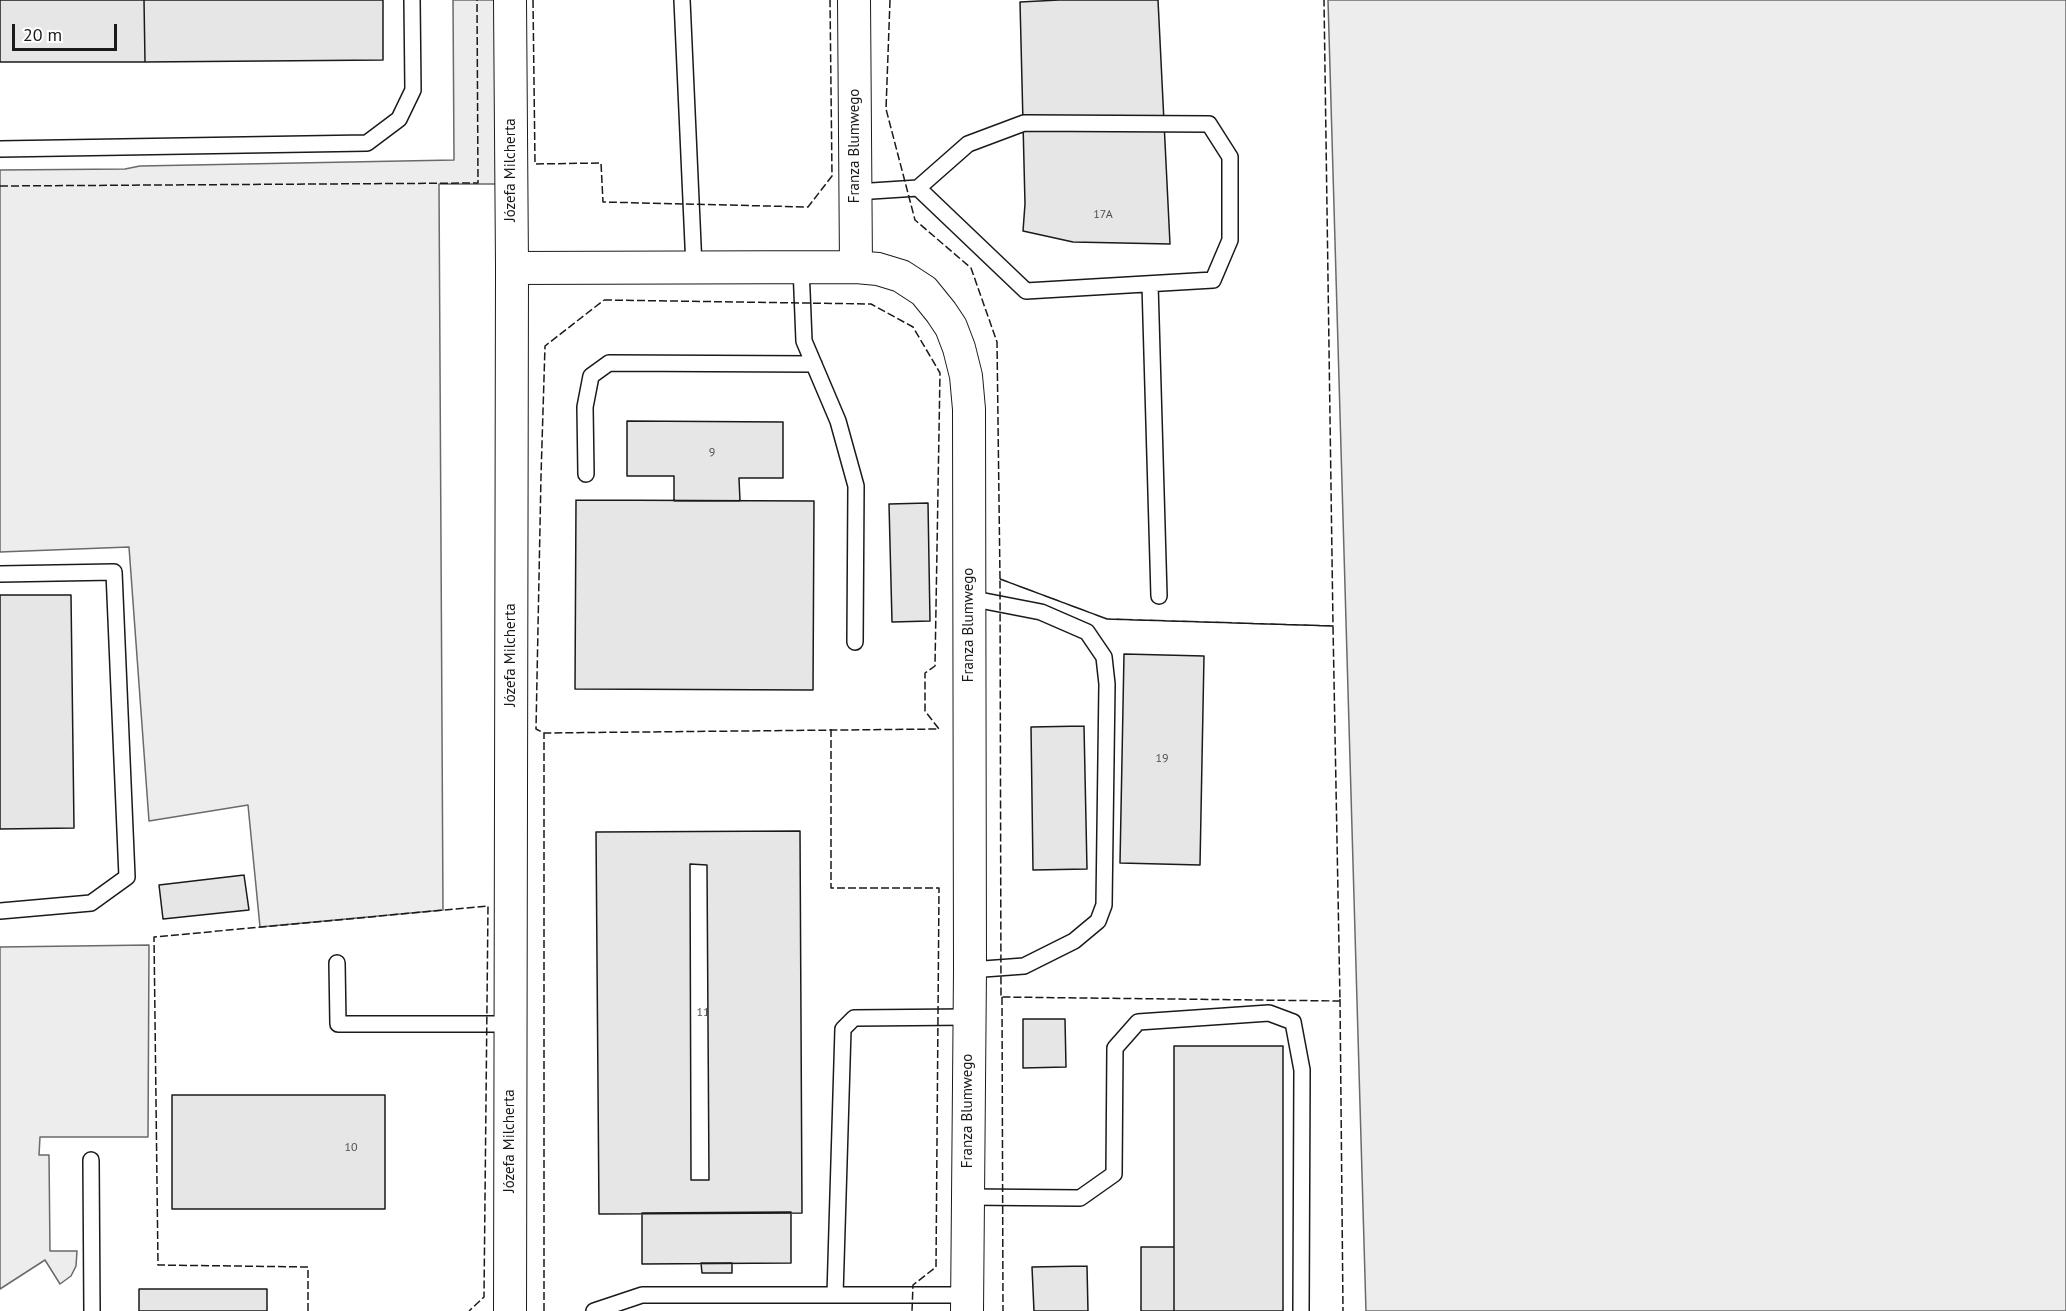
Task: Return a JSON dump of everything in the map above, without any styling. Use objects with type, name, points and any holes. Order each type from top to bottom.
[{"type":"street","name":"Józefa Milcherta","points":[[510,0],[512,268],[510,1311]]},
{"type":"street","name":"Franza Blumwego","points":[[854,0],[856,267],[878,269],[901,276],[924,291],[951,327],[966,376],[969,409],[970,970],[967,1303]]},
{"type":"street","points":[[512,268],[856,267]]},
{"type":"lane","points":[[0,149],[368,143],[399,119],[413,90],[412,0]]},
{"type":"lane","points":[[682,0],[694,267]]},
{"type":"lane","points":[[856,192],[918,188],[968,144],[1024,123],[1209,124],[1230,157],[1230,240],[1213,280],[1026,291],[918,188]]},
{"type":"lane","points":[[801,267],[804,340],[838,421],[856,486],[855,642]]},
{"type":"lane","points":[[1150,284],[1159,596]]},
{"type":"lane","points":[[586,474],[585,406],[591,376],[609,363],[814,364]]},
{"type":"lane","points":[[0,574],[114,572],[127,877],[91,903],[0,911]]},
{"type":"lane","points":[[969,598],[1041,612],[1087,632],[1104,657],[1107,684],[1104,905],[1098,921],[1074,941],[1024,966],[970,970]]},
{"type":"lane","points":[[337,963],[338,1024],[510,1024]]},
{"type":"lane","points":[[968,1197],[1080,1198],[1114,1174],[1115,1048],[1138,1022],[1269,1013],[1293,1022],[1302,1070],[1301,1311]]},
{"type":"lane","points":[[835,1295],[843,1029],[854,1018],[969,1017]]},
{"type":"lane","points":[[91,1160],[92,1311]]},
{"type":"lane","points":[[594,1311],[642,1295],[835,1295],[967,1303]]},
{"type":"shaded area","points":[[453,0],[496,0],[496,184],[439,184],[443,910],[260,927],[248,805],[149,821],[129,547],[0,552],[0,170],[454,160]]},
{"type":"shaded area","points":[[1328,0],[2066,0],[2066,1311],[1366,1311]]},
{"type":"shaded area","points":[[149,945],[148,1137],[40,1137],[39,1155],[49,1155],[50,1251],[77,1251],[76,1266],[71,1276],[60,1284],[45,1260],[0,1289],[0,947]]},
{"type":"building","points":[[0,0],[144,0],[145,62],[0,62]]},
{"type":"building","points":[[144,0],[383,0],[383,60],[145,62]]},
{"type":"building","points":[[1158,0],[1170,244],[1073,242],[1023,231],[1025,204],[1020,2]]},
{"type":"building","points":[[627,421],[783,422],[783,478],[739,478],[740,501],[674,501],[674,476],[627,476]]},
{"type":"building","points":[[576,500],[814,501],[813,690],[575,689]]},
{"type":"building","points":[[928,503],[930,621],[892,622],[889,504]]},
{"type":"building","points":[[0,595],[71,595],[74,828],[0,829]]},
{"type":"building","points":[[1124,654],[1204,656],[1200,865],[1120,863]]},
{"type":"building","points":[[1084,726],[1087,869],[1033,870],[1031,727]]},
{"type":"building","points":[[800,831],[802,1213],[599,1214],[596,832]]},
{"type":"building","points":[[690,864],[707,865],[709,1180],[691,1180]]},
{"type":"building","points":[[244,875],[249,910],[163,919],[159,885]]},
{"type":"building","points":[[1023,1019],[1065,1019],[1066,1067],[1023,1068]]},
{"type":"building","points":[[1174,1046],[1283,1046],[1283,1311],[1174,1311]]},
{"type":"building","points":[[172,1095],[385,1095],[385,1209],[172,1209]]},
{"type":"building","points":[[791,1212],[791,1263],[642,1264],[642,1213]]},
{"type":"building","points":[[1141,1247],[1174,1247],[1174,1311],[1141,1311]]},
{"type":"building","points":[[701,1263],[732,1263],[732,1273],[702,1273]]},
{"type":"building","points":[[1087,1266],[1088,1311],[1034,1311],[1032,1267]]},
{"type":"building","points":[[139,1289],[267,1289],[267,1311],[139,1311]]},
{"type":"fence","points":[[0,186],[478,183],[477,0]]},
{"type":"fence","points":[[533,0],[535,164],[601,163],[603,202],[808,207],[832,176],[830,0]]},
{"type":"fence","points":[[890,0],[886,109],[915,220],[971,268],[997,342],[1000,579],[1107,619],[1333,626],[1324,0]]},
{"type":"fence","points":[[604,300],[871,304],[913,327],[940,373],[935,666],[925,673],[925,711],[939,729],[544,733],[536,729],[545,346],[604,300]]},
{"type":"fence","points":[[1000,579],[1107,619],[1333,626],[1340,1001],[1001,997],[1000,579]]},
{"type":"fence","points":[[831,729],[831,888],[939,888],[936,1267],[913,1285],[912,1311]]},
{"type":"fence","points":[[544,1311],[544,733],[546,733]]},
{"type":"fence","points":[[308,1311],[308,1267],[158,1265],[154,937],[488,906],[484,1297],[469,1311]]},
{"type":"fence","points":[[1002,997],[1003,1311]]},
{"type":"fence","points":[[1340,999],[1343,1311]]}]
